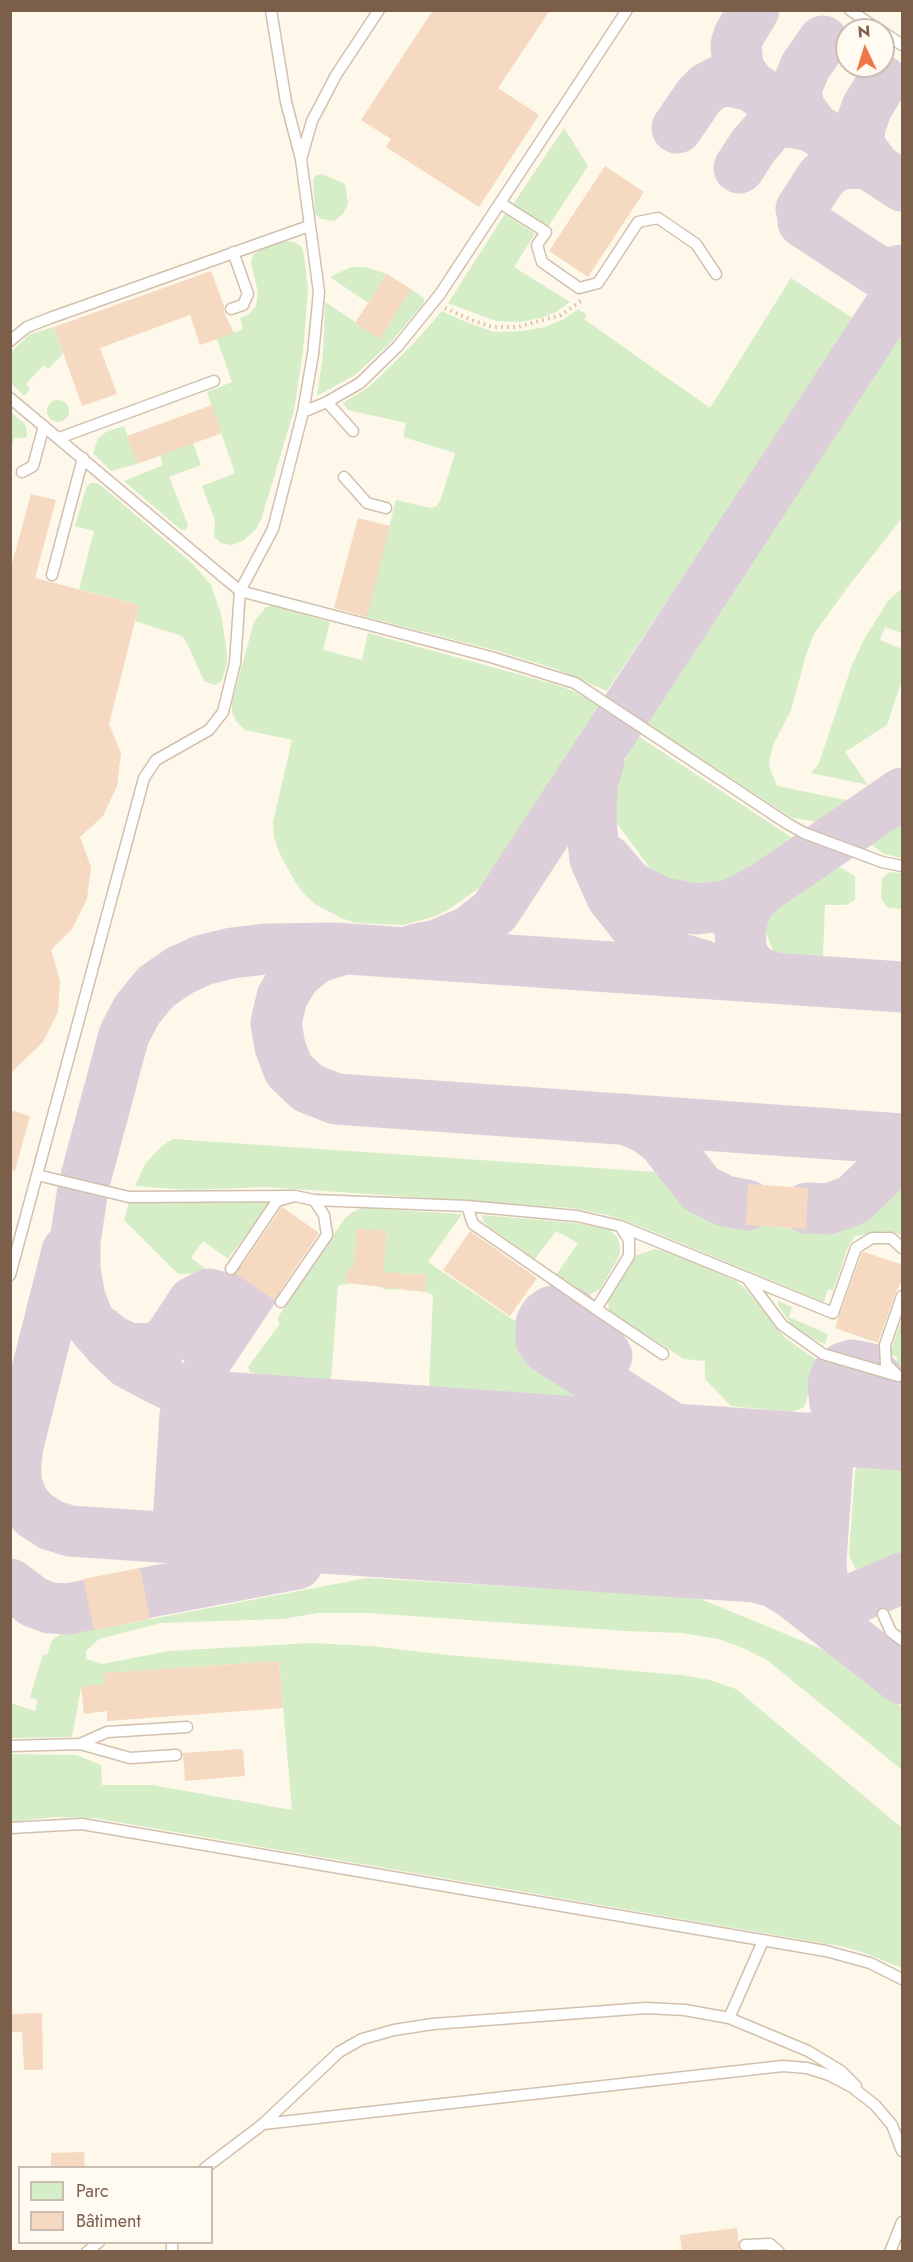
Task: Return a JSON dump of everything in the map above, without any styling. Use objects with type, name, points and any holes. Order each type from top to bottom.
[{"type":"lane","points":[[10,1275],[144,778],[156,760],[209,730],[223,712],[235,663],[240,591],[273,530],[303,412],[314,354],[319,292],[301,159],[286,102],[271,10]]},
{"type":"lane","points":[[301,159],[312,121],[336,75],[380,10]]},
{"type":"lane","points":[[303,412],[327,402],[360,383],[398,345],[433,302],[627,10]]},
{"type":"lane","points":[[500,203],[546,232],[537,244],[542,262],[579,288],[598,283],[638,222],[658,218],[696,244],[716,274]]},
{"type":"lane","points":[[10,341],[27,327],[50,318],[309,226]]},
{"type":"lane","points":[[231,309],[243,304],[248,294],[233,252]]},
{"type":"lane","points":[[59,438],[214,381]]},
{"type":"lane","points":[[10,398],[240,591],[491,657],[575,683],[788,824],[882,862],[903,866]]},
{"type":"lane","points":[[327,402],[353,431]]},
{"type":"lane","points":[[22,472],[33,466],[44,426]]},
{"type":"lane","points":[[52,574],[83,458]]},
{"type":"lane","points":[[344,477],[367,502],[386,508]]},
{"type":"lane","points":[[37,1175],[129,1197],[295,1196],[314,1200],[467,1206],[577,1216],[620,1226],[833,1313],[856,1248],[872,1238],[891,1238],[903,1248]]},
{"type":"lane","points":[[231,1269],[278,1201],[295,1196]]},
{"type":"lane","points":[[281,1302],[327,1235],[324,1215],[314,1200]]},
{"type":"lane","points":[[467,1206],[472,1224],[663,1354]]},
{"type":"lane","points":[[596,1309],[629,1256],[629,1240],[620,1226]]},
{"type":"lane","points":[[747,1278],[782,1325],[824,1354],[900,1376]]},
{"type":"lane","points":[[900,1376],[886,1364],[885,1345],[903,1296]]},
{"type":"lane","points":[[883,1614],[891,1632],[903,1640]]},
{"type":"lane","points":[[80,1744],[107,1732],[187,1727]]},
{"type":"lane","points":[[10,1746],[80,1744],[130,1758],[176,1755]]},
{"type":"lane","points":[[10,1828],[82,1824],[848,1957],[870,1963],[903,1979]]},
{"type":"lane","points":[[729,2018],[763,1941]]},
{"type":"lane","points":[[208,2166],[263,2124],[339,2052],[362,2039],[394,2030],[433,2024],[646,2007],[685,2010],[729,2018],[808,2050],[841,2071],[875,2105],[892,2125],[903,2151]]},
{"type":"lane","points":[[263,2124],[783,2066],[807,2068],[829,2075],[852,2087],[875,2105]]},
{"type":"lane","points":[[890,2252],[903,2222]]},
{"type":"lane","points":[[745,2245],[770,2244],[779,2252]]},
{"type":"path","points":[[433,302],[492,327],[518,327],[561,315],[584,299],[598,283]]},
{"type":"green space","points":[[564,128],[588,166],[548,227],[513,204]]},
{"type":"green space","points":[[322,174],[345,184],[348,204],[343,214],[334,221],[321,219],[315,214],[313,180],[316,175]]},
{"type":"green space","points":[[505,214],[535,234],[514,267],[570,302],[556,312],[520,322],[496,321],[448,303]]},
{"type":"green space","points":[[285,241],[301,246],[308,290],[303,352],[294,410],[262,517],[256,529],[244,540],[232,545],[220,543],[214,536],[215,520],[202,486],[235,473],[207,392],[232,382],[217,339],[243,329],[240,318],[249,314],[256,306],[258,293],[251,262],[253,255]]},
{"type":"green space","points":[[351,267],[365,267],[387,274],[368,303],[330,277]]},
{"type":"green space","points":[[791,278],[854,319],[607,691],[556,669],[494,650],[366,617],[396,500],[430,508],[437,506],[455,453],[403,437],[406,423],[348,410],[343,403],[369,387],[414,343],[442,311],[494,332],[545,327],[564,319],[578,309],[587,315],[584,319],[710,408]]},
{"type":"green space","points":[[411,289],[424,298],[424,303],[392,341],[355,375],[317,396],[323,354],[325,302],[380,338]]},
{"type":"green space","points":[[54,327],[63,354],[48,369],[44,365],[26,384],[30,389],[24,396],[11,383],[11,352],[30,334]]},
{"type":"green space","points":[[902,331],[902,518],[814,634],[791,710],[774,743],[769,766],[777,786],[851,801],[819,822],[792,818],[646,723]]},
{"type":"green space","points":[[54,400],[62,400],[69,407],[69,415],[62,422],[54,422],[47,415],[47,407]]},
{"type":"green space","points":[[11,412],[25,424],[27,432],[26,438],[14,438],[11,450]]},
{"type":"green space","points":[[124,426],[137,464],[111,471],[93,453],[98,438],[106,432]]},
{"type":"green space","points":[[193,443],[201,465],[169,477],[188,525],[186,530],[180,529],[124,481],[163,465],[160,455]]},
{"type":"green space","points":[[90,483],[103,487],[194,565],[211,585],[221,614],[227,652],[227,663],[219,683],[214,685],[204,681],[182,636],[135,621],[139,605],[79,589],[94,531],[75,526],[86,488]]},
{"type":"green space","points":[[902,588],[902,633],[885,627],[880,640],[902,649],[902,680],[887,725],[845,752],[868,785],[811,773],[819,763],[852,665],[863,641],[888,601]]},
{"type":"green space","points":[[273,606],[330,622],[323,650],[362,660],[368,633],[554,684],[599,705],[491,874],[479,888],[451,908],[436,916],[403,925],[356,923],[315,904],[294,880],[279,852],[274,837],[273,822],[292,740],[245,730],[236,721],[232,712],[232,702],[254,622],[266,607]]},
{"type":"green space","points":[[638,736],[794,839],[748,872],[723,881],[683,885],[659,874],[648,866],[614,819],[617,787],[625,760]]},
{"type":"green space","points":[[902,819],[902,858],[884,854],[869,843]]},
{"type":"green space","points":[[836,865],[855,876],[855,900],[846,905],[825,905],[823,957],[775,955],[766,933],[770,912],[777,904]]},
{"type":"green space","points":[[890,872],[902,873],[902,909],[888,908],[881,898],[882,878]]},
{"type":"green space","points":[[173,1139],[656,1172],[691,1208],[722,1223],[827,1231],[855,1223],[902,1189],[902,1235],[886,1231],[855,1236],[848,1247],[833,1291],[828,1289],[824,1302],[632,1223],[608,1215],[571,1208],[266,1187],[189,1190],[135,1186],[145,1164],[162,1146]]},
{"type":"green space","points":[[271,1201],[228,1259],[203,1241],[191,1258],[212,1273],[178,1274],[124,1220],[129,1203]]},
{"type":"green space","points":[[362,1208],[462,1214],[428,1262],[518,1323],[517,1340],[572,1379],[575,1385],[572,1396],[565,1399],[429,1387],[433,1295],[425,1292],[426,1275],[399,1273],[397,1290],[383,1289],[381,1286],[387,1232],[358,1229],[352,1283],[338,1286],[331,1381],[268,1377],[250,1372],[248,1367],[279,1325],[278,1317],[345,1218]]},
{"type":"green space","points":[[482,1215],[575,1223],[610,1230],[617,1237],[620,1255],[600,1289],[589,1295],[556,1275],[578,1243],[556,1231],[535,1259],[489,1227],[483,1221]]},
{"type":"green space","points":[[655,1249],[674,1254],[736,1281],[746,1289],[784,1337],[818,1361],[803,1408],[790,1412],[731,1406],[705,1379],[705,1361],[684,1359],[609,1311],[608,1302],[634,1256]]},
{"type":"green space","points":[[778,1301],[792,1307],[789,1317],[828,1334],[825,1344],[807,1336],[790,1323],[778,1305]]},
{"type":"green space","points":[[902,1318],[902,1370],[897,1369],[897,1357],[890,1354]]},
{"type":"green space","points":[[859,1463],[902,1465],[902,1556],[858,1574],[849,1555],[855,1470]]},
{"type":"green space","points":[[367,1578],[696,1597],[829,1652],[902,1708],[902,1770],[767,1660],[718,1639],[682,1633],[369,1613],[318,1613],[283,1619],[161,1623],[99,1639],[86,1651],[86,1659],[102,1664],[169,1651],[310,1643],[371,1646],[681,1675],[710,1680],[736,1689],[902,1828],[902,1968],[862,1952],[839,1946],[94,1818],[55,1817],[11,1822],[10,1754],[77,1755],[101,1765],[102,1785],[152,1785],[292,1810],[279,1661],[104,1673],[106,1697],[91,1686],[81,1688],[72,1737],[11,1738],[11,1703],[35,1711],[38,1700],[30,1697],[43,1654],[47,1655],[52,1640],[69,1629],[92,1624],[94,1630]]},
{"type":"building","points":[[433,10],[550,10],[498,88],[539,115],[479,207],[386,147],[391,139],[361,120]]},
{"type":"building","points":[[605,166],[644,192],[588,277],[549,251]]},
{"type":"building","points":[[211,271],[224,306],[224,312],[234,333],[200,345],[190,315],[100,348],[117,394],[82,406],[54,327]]},
{"type":"building","points":[[387,274],[411,289],[380,339],[355,323]]},
{"type":"building","points":[[212,405],[222,433],[137,464],[127,436]]},
{"type":"building","points":[[31,494],[56,500],[35,578],[139,605],[109,724],[121,753],[117,786],[103,816],[80,837],[91,867],[87,899],[72,929],[51,950],[60,980],[58,1012],[43,1042],[10,1074],[10,571]]},
{"type":"building","points":[[358,518],[390,526],[367,617],[334,608]]},
{"type":"building","points":[[10,1110],[30,1116],[15,1171],[10,1170]]},
{"type":"building","points":[[748,1184],[808,1188],[806,1229],[746,1225]]},
{"type":"building","points":[[282,1207],[319,1233],[274,1300],[236,1274]]},
{"type":"building","points":[[357,1229],[387,1231],[383,1272],[426,1275],[425,1292],[346,1283],[347,1269],[353,1269]]},
{"type":"building","points":[[470,1231],[537,1278],[510,1316],[443,1270]]},
{"type":"building","points":[[864,1252],[903,1265],[903,1278],[878,1343],[835,1328]]},
{"type":"building","points":[[140,1568],[150,1619],[94,1630],[83,1579]]},
{"type":"building","points":[[279,1661],[283,1708],[107,1721],[107,1711],[84,1714],[81,1687],[105,1684],[104,1673]]},
{"type":"building","points":[[243,1749],[245,1776],[185,1781],[183,1753]]},
{"type":"building","points":[[42,2013],[43,2070],[24,2070],[22,2032],[10,2032],[10,2014]]},
{"type":"building","points":[[84,2152],[85,2166],[51,2166],[51,2153]]},
{"type":"building","points":[[737,2228],[740,2252],[682,2252],[680,2235]]},
{"type":"taxiway","points":[[754,10],[739,35],[736,45],[738,67],[751,86],[902,186]]},
{"type":"taxiway","points":[[813,127],[800,109],[797,87],[805,67],[823,41]]},
{"type":"taxiway","points":[[677,128],[707,88],[718,82],[729,81],[751,86]]},
{"type":"taxiway","points":[[876,168],[861,149],[859,138],[867,107],[883,81]]},
{"type":"taxiway","points":[[739,168],[769,128],[779,123],[791,122],[813,127]]},
{"type":"taxiway","points":[[801,209],[821,178],[829,170],[840,164],[862,163],[876,168]]},
{"type":"taxiway","points":[[803,222],[876,270],[886,273],[902,270]]},
{"type":"taxiway","points":[[416,949],[437,945],[470,931],[495,911],[902,288]]},
{"type":"taxiway","points":[[599,761],[592,785],[591,821],[595,859],[612,897],[639,931],[678,958],[705,966]]},
{"type":"taxiway","points":[[773,978],[753,970],[742,954],[740,934],[743,915],[751,899],[902,793]]},
{"type":"taxiway","points":[[607,860],[629,886],[662,903],[697,909],[731,905],[765,887]]},
{"type":"taxiway","points":[[902,987],[334,948],[266,949],[232,953],[203,960],[179,971],[156,987],[137,1010],[124,1035],[83,1188],[75,1242],[75,1270],[80,1298],[90,1323],[128,1363],[181,1390],[208,1396],[902,1445]]},
{"type":"taxiway","points":[[344,949],[316,958],[295,975],[282,997],[276,1023],[280,1047],[289,1070],[308,1088],[336,1099],[902,1139]]},
{"type":"taxiway","points":[[625,1119],[648,1129],[663,1141],[701,1189],[725,1201],[747,1205]]},
{"type":"taxiway","points":[[807,1208],[828,1209],[853,1200],[902,1153]]},
{"type":"taxiway","points":[[67,1251],[18,1446],[16,1464],[16,1482],[23,1501],[34,1514],[51,1525],[70,1531],[755,1577],[774,1582],[792,1593],[902,1679]]},
{"type":"taxiway","points":[[100,1331],[111,1340],[128,1348],[146,1349],[160,1346],[170,1337],[193,1302],[209,1294],[217,1296],[230,1309],[230,1319],[209,1356],[255,1287]]},
{"type":"taxiway","points":[[607,1356],[570,1312],[552,1311],[541,1323],[541,1340],[547,1348],[669,1426]]},
{"type":"taxiway","points":[[835,1403],[833,1385],[836,1375],[843,1368],[852,1365],[868,1368],[878,1379],[881,1387],[880,1409],[883,1418],[894,1434],[902,1440]]},
{"type":"taxiway","points":[[217,1529],[213,1535],[198,1539],[182,1532],[178,1524],[185,1414],[193,1401],[208,1396],[222,1403],[226,1410]]},
{"type":"taxiway","points":[[258,1534],[256,1538],[240,1542],[224,1534],[221,1527],[228,1416],[236,1404],[251,1399],[258,1401],[269,1412]]},
{"type":"taxiway","points":[[296,1541],[283,1545],[274,1541],[267,1536],[263,1521],[273,1412],[285,1403],[293,1402],[303,1405]]},
{"type":"taxiway","points":[[344,1541],[342,1544],[326,1548],[311,1540],[307,1533],[314,1423],[317,1416],[329,1406],[344,1407],[354,1416]]},
{"type":"taxiway","points":[[389,1541],[385,1547],[369,1551],[354,1543],[350,1528],[357,1425],[360,1419],[372,1409],[387,1409],[397,1419]]},
{"type":"taxiway","points":[[424,1551],[413,1554],[397,1546],[394,1538],[400,1428],[403,1421],[415,1412],[423,1411],[435,1415]]},
{"type":"taxiway","points":[[474,1549],[455,1556],[440,1549],[436,1542],[443,1431],[446,1425],[458,1415],[474,1416],[483,1425]]},
{"type":"taxiway","points":[[518,1550],[514,1556],[507,1559],[490,1557],[483,1552],[479,1538],[486,1434],[501,1418],[516,1419],[526,1428]]},
{"type":"taxiway","points":[[553,1560],[541,1562],[533,1560],[526,1555],[521,1540],[529,1437],[532,1431],[544,1421],[551,1420],[563,1424]]},
{"type":"taxiway","points":[[602,1558],[592,1564],[584,1565],[569,1558],[565,1551],[571,1440],[580,1428],[594,1423],[603,1425],[612,1434]]},
{"type":"taxiway","points":[[641,1565],[627,1568],[619,1566],[611,1561],[607,1546],[615,1443],[623,1431],[630,1427],[637,1426],[649,1431]]},
{"type":"taxiway","points":[[688,1564],[679,1570],[670,1571],[654,1564],[651,1557],[657,1447],[660,1440],[672,1430],[688,1431],[697,1440]]},
{"type":"taxiway","points":[[725,1571],[713,1574],[697,1567],[693,1552],[701,1449],[704,1442],[715,1434],[723,1432],[735,1436]]},
{"type":"taxiway","points":[[775,1568],[764,1576],[747,1575],[740,1570],[736,1555],[743,1452],[746,1445],[757,1436],[765,1435],[774,1437],[783,1447]]},
{"type":"taxiway","points":[[821,1561],[814,1577],[799,1581],[783,1573],[779,1566],[786,1456],[794,1443],[808,1438],[824,1445],[828,1459],[821,1561],[823,1592],[832,1600],[846,1602],[902,1578]]},
{"type":"taxiway","points":[[145,1593],[297,1564]]},
{"type":"taxiway","points":[[10,1584],[34,1602],[50,1608],[67,1609],[88,1605]]}]
